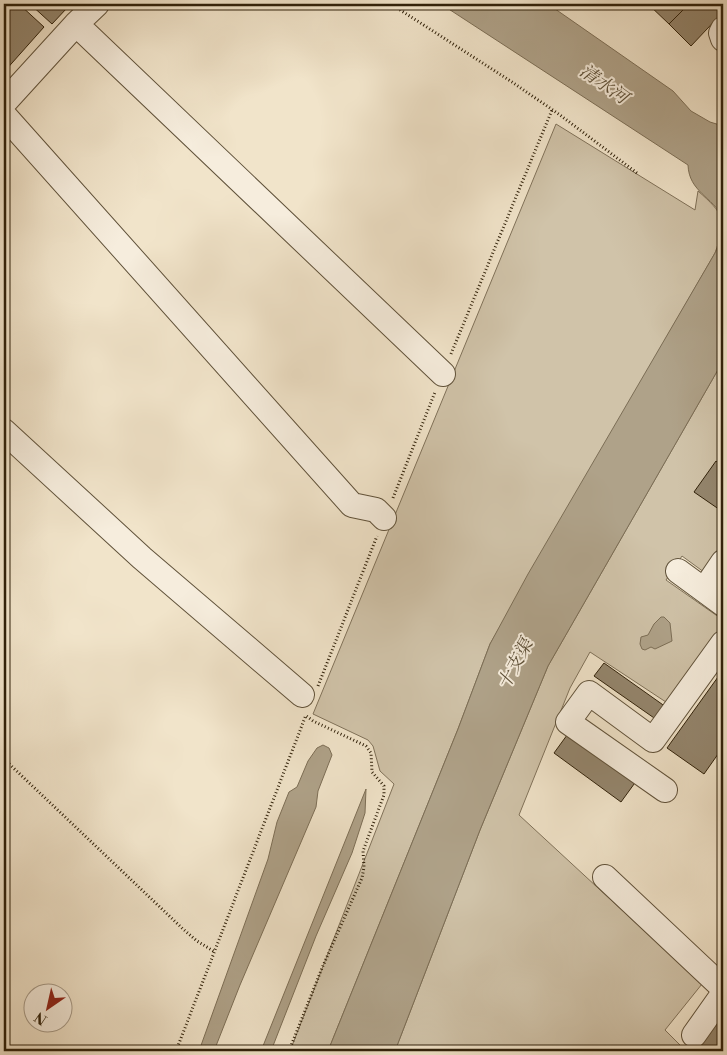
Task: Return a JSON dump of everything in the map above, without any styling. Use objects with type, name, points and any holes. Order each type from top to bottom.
[{"type":"street","points":[[4,102],[96,4]]},
{"type":"street","points":[[76,24],[443,374]]},
{"type":"street","points":[[723,29],[721,33],[723,39]]},
{"type":"street","points":[[4,115],[352,505],[376,510],[384,518]]},
{"type":"street","points":[[4,431],[142,558],[308,702]]},
{"type":"street","points":[[704,590],[723,562]]},
{"type":"street","points":[[678,571],[723,604]]},
{"type":"street","points":[[640,773],[654,753],[653,740],[723,643]]},
{"type":"street","points":[[653,740],[588,693],[568,722],[666,790]]},
{"type":"street","points":[[604,747],[624,719]]},
{"type":"street","points":[[605,877],[723,988]]},
{"type":"street","points":[[694,1035],[723,994]]},
{"type":"path","points":[[391,4],[512,82],[637,173]]},
{"type":"path","points":[[176,1051],[308,702],[552,110]]},
{"type":"path","points":[[289,1051],[322,968],[362,878],[364,867],[362,851],[384,795],[384,786],[372,772],[370,754],[366,746],[308,702]]},
{"type":"path","points":[[4,759],[183,929],[214,952]]},
{"type":"shaded area","points":[[556,124],[695,210],[698,191],[713,206],[721,218],[722,225],[719,242],[715,253],[490,644],[458,729],[328,1051],[290,1051],[394,784],[380,771],[373,746],[368,740],[313,714]]},
{"type":"shaded area","points":[[723,361],[723,586],[682,556],[666,580],[723,620],[723,636],[672,706],[590,652],[570,688],[519,815],[702,984],[665,1030],[686,1051],[395,1051],[480,830],[548,666]]},
{"type":"water","name":"清水河","points":[[441,4],[548,4],[673,91],[691,111],[710,122],[723,126],[723,218],[719,211],[692,182],[688,165]]},
{"type":"water","name":"十支渠","points":[[723,236],[723,361],[548,666],[480,830],[395,1051],[328,1051],[458,729],[490,644],[528,574],[715,253]]},
{"type":"water","points":[[661,617],[664,617],[670,623],[672,641],[655,649],[651,647],[645,650],[642,649],[640,644],[641,637],[648,635],[654,624]]},
{"type":"water","points":[[323,745],[329,748],[332,755],[318,791],[316,807],[214,1051],[199,1051],[268,859],[277,822],[289,792],[297,787],[308,761],[317,748]]},
{"type":"water","points":[[366,789],[365,813],[352,853],[316,936],[271,1051],[261,1051]]},
{"type":"building","points":[[4,4],[19,4],[44,27],[4,72]]},
{"type":"building","points":[[30,4],[62,4],[67,8],[52,24]]},
{"type":"building","points":[[648,4],[689,4],[669,24]]},
{"type":"building","points":[[689,4],[715,4],[723,12],[691,46],[669,24]]},
{"type":"building","points":[[716,461],[723,467],[723,512],[694,492]]},
{"type":"building","points":[[604,663],[666,707],[657,720],[594,676]]},
{"type":"building","points":[[723,670],[723,747],[704,774],[667,748]]},
{"type":"building","points":[[570,731],[637,780],[621,802],[554,753]]},
{"type":"building","points":[[723,1015],[723,1051],[697,1051]]}]
